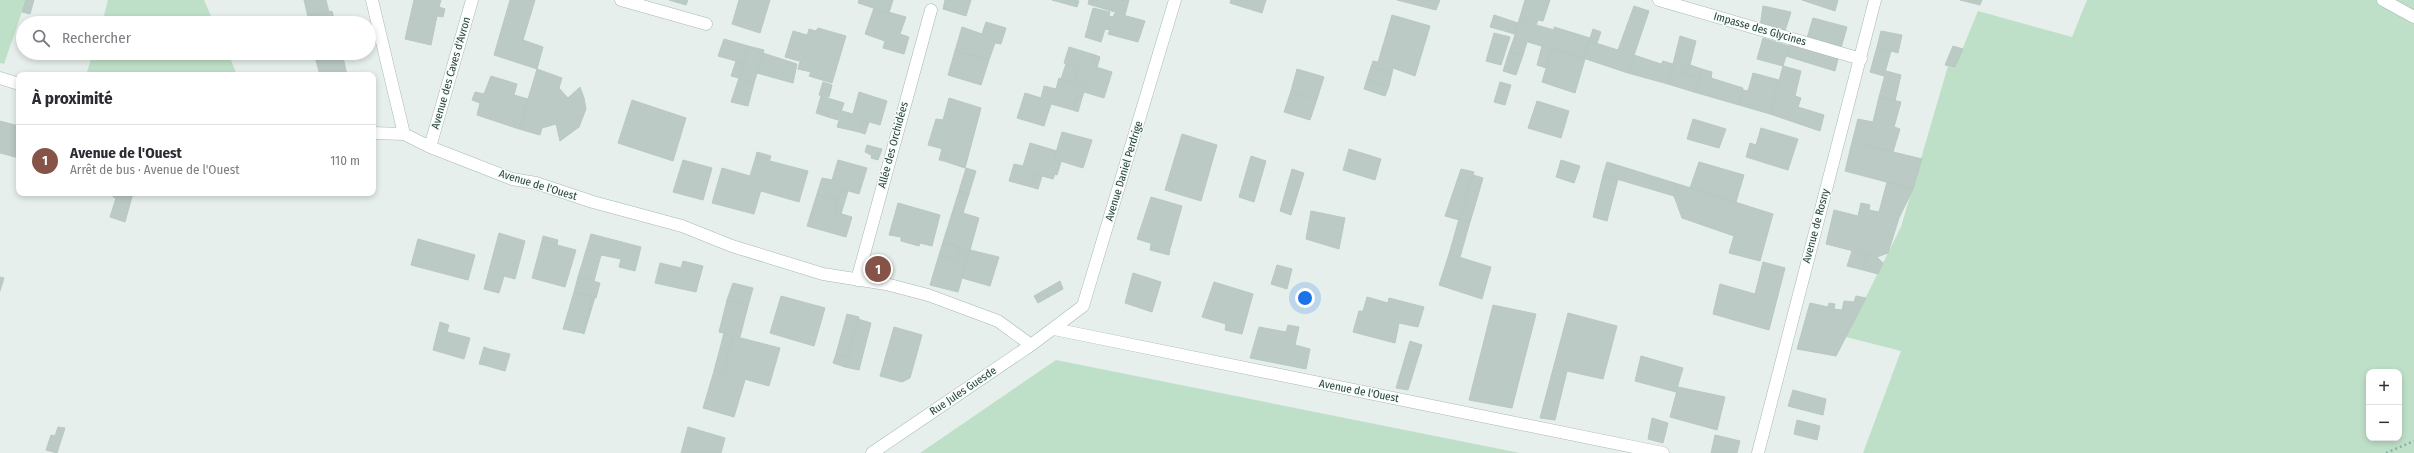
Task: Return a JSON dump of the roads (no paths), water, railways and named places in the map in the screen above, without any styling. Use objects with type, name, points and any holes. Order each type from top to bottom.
[{"type":"street","points":[[372,0],[376,16]]},
{"type":"street","name":"Avenue des Caves d'Avron","points":[[430,147],[472,0]]},
{"type":"street","points":[[621,0],[706,24]]},
{"type":"street","name":"Avenue Daniel Perdrige","points":[[1054,329],[1083,306],[1175,0]]},
{"type":"street","name":"Impasse des Glycines","points":[[1659,0],[1861,59]]},
{"type":"street","name":"Avenue de Rosny","points":[[1758,453],[1875,0]]},
{"type":"street","points":[[2383,0],[2414,17]]},
{"type":"street","name":"Allée des Orchidées","points":[[857,280],[931,10]]},
{"type":"street","points":[[376,17],[404,134],[376,133]]},
{"type":"street","points":[[0,78],[16,83]]},
{"type":"street","name":"Avenue de l'Ouest","points":[[404,134],[430,147],[512,179],[536,183],[593,202],[682,226],[732,246],[815,271],[857,280],[886,284],[928,295],[998,321],[1031,345]]},
{"type":"street","name":"Avenue de l'Ouest","points":[[1054,329],[1664,453]]},
{"type":"street","name":"Rue Jules Guesde","points":[[872,453],[1054,329]]},
{"type":"place","name":"Avenue de l'Ouest","points":[[878,269]]}]
